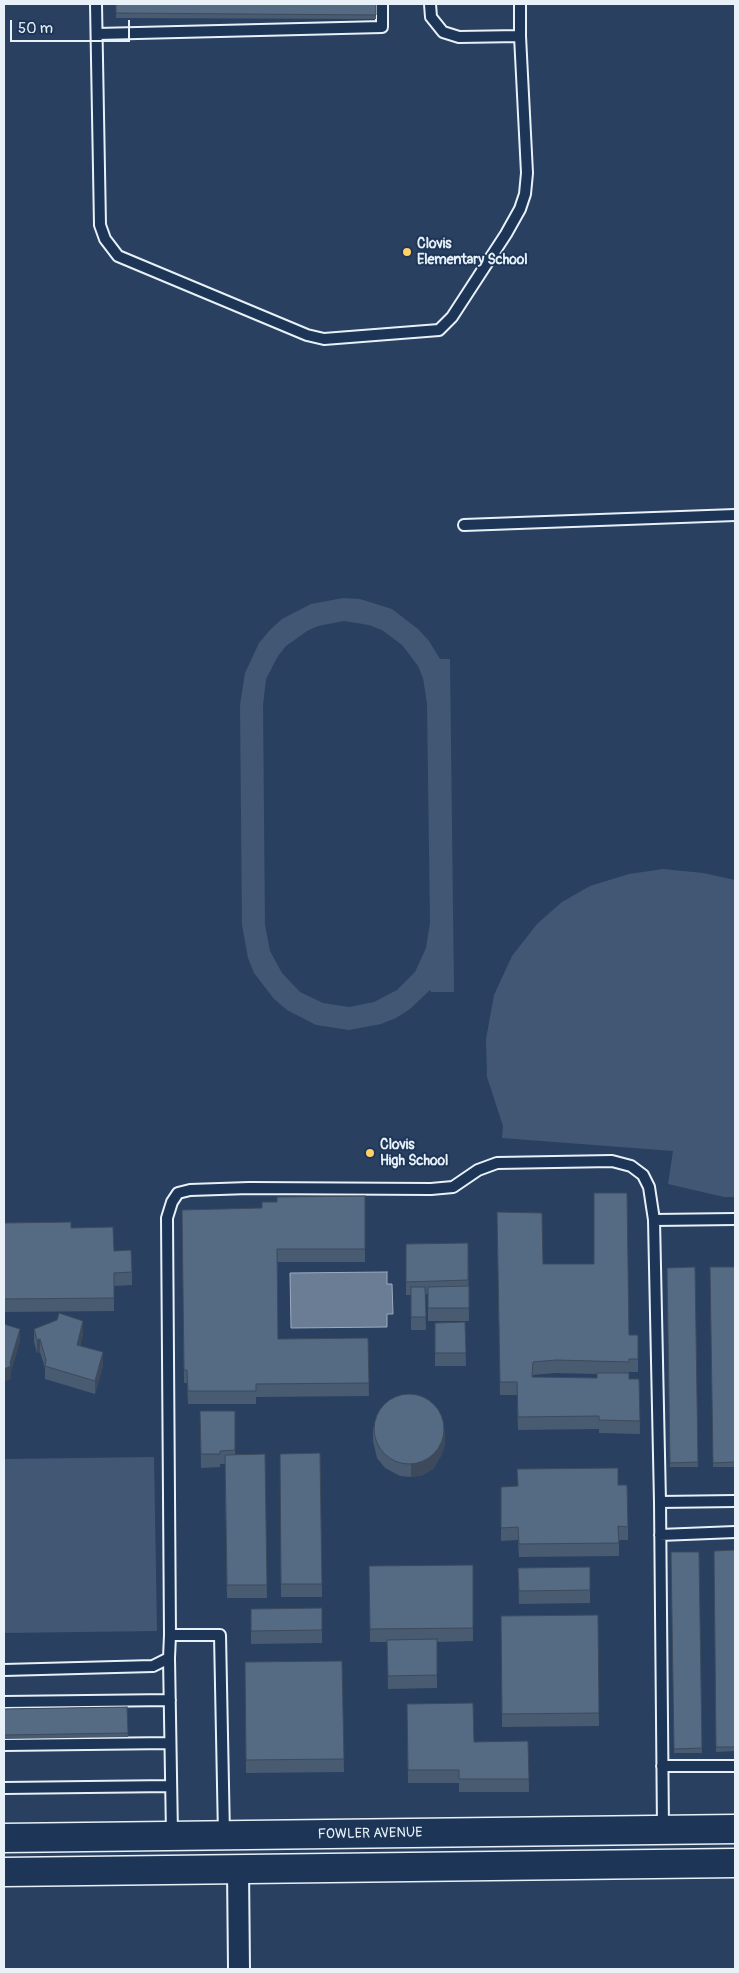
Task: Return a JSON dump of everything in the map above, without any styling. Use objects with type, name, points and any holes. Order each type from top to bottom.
[{"type":"main road","name":"FOWLER AVENUE","points":[[4,1838],[735,1829]]},
{"type":"main road","points":[[238,1869],[247,1854],[256,1850],[375,1848],[468,1833]]},
{"type":"main road","points":[[4,1859],[197,1855],[210,1851],[219,1844],[224,1836]]},
{"type":"main road","points":[[4,1872],[735,1863]]},
{"type":"street","points":[[238,1869],[239,1969]]},
{"type":"lane","points":[[96,4],[100,226],[105,239],[118,256],[307,335],[324,338],[439,330],[452,317],[506,234],[520,209],[525,194],[527,173],[520,4]]},
{"type":"lane","points":[[97,34],[382,27],[382,4]]},
{"type":"lane","points":[[430,4],[431,17],[443,32],[460,38],[520,36]]},
{"type":"lane","points":[[464,525],[735,515]]},
{"type":"lane","points":[[172,1836],[167,1218],[172,1202],[178,1193],[190,1190],[249,1188],[453,1188],[478,1170],[497,1163],[612,1161],[631,1166],[643,1175],[649,1188],[654,1220],[660,1502],[663,1830]]},
{"type":"lane","points":[[654,1220],[735,1219]]},
{"type":"lane","points":[[660,1502],[735,1501]]},
{"type":"lane","points":[[660,1535],[735,1532]]},
{"type":"lane","points":[[170,1635],[220,1635],[224,1836]]},
{"type":"lane","points":[[4,1670],[153,1666],[170,1658]]},
{"type":"lane","points":[[4,1702],[170,1700]]},
{"type":"lane","points":[[4,1745],[170,1743]]},
{"type":"lane","points":[[662,1766],[735,1766]]},
{"type":"lane","points":[[4,1788],[171,1786]]},
{"type":"shaded area","points":[[343,598],[360,599],[392,609],[418,629],[429,641],[440,659],[450,659],[454,992],[431,992],[430,990],[410,1009],[396,1018],[381,1024],[349,1030],[316,1025],[287,1010],[274,999],[254,973],[248,958],[242,925],[240,705],[245,673],[259,643],[270,630],[282,619],[311,604]],"holes":[[[344,621],[369,625],[382,630],[402,645],[418,666],[423,678],[427,703],[430,923],[426,948],[415,972],[397,990],[374,1002],[349,1007],[323,1003],[300,992],[282,973],[270,951],[265,925],[263,705],[266,679],[278,656],[286,646],[307,631],[318,626]]]},
{"type":"shaded area","points":[[663,869],[703,873],[735,880],[735,1197],[724,1197],[668,1184],[673,1151],[502,1138],[503,1126],[487,1077],[486,1039],[494,995],[512,956],[537,924],[562,902],[590,886],[629,874]]},
{"type":"shaded area","points":[[387,1272],[387,1284],[392,1284],[393,1314],[387,1314],[387,1327],[291,1328],[290,1273]]},
{"type":"shaded area","points":[[154,1457],[157,1631],[4,1633],[4,1459]]},
{"type":"building","points":[[116,4],[376,4],[376,15],[116,13]]},
{"type":"building","points":[[594,1193],[627,1193],[629,1335],[638,1335],[638,1359],[629,1359],[629,1362],[556,1360],[533,1362],[532,1377],[597,1378],[597,1373],[629,1373],[629,1379],[639,1379],[640,1421],[599,1420],[599,1416],[518,1417],[517,1382],[500,1382],[497,1212],[542,1213],[543,1264],[594,1264]]},
{"type":"building","points":[[365,1196],[365,1249],[277,1249],[278,1339],[368,1338],[369,1383],[256,1384],[256,1391],[188,1391],[187,1370],[184,1370],[182,1210],[262,1208],[262,1202],[277,1202],[277,1197]]},
{"type":"building","points":[[71,1222],[71,1228],[113,1227],[114,1251],[131,1250],[132,1272],[114,1273],[114,1298],[4,1299],[4,1223]]},
{"type":"building","points":[[468,1243],[468,1280],[406,1282],[406,1244]]},
{"type":"building","points":[[695,1267],[698,1462],[670,1463],[667,1268]]},
{"type":"building","points":[[710,1267],[735,1267],[735,1462],[713,1463]]},
{"type":"building","points":[[469,1286],[469,1308],[428,1308],[428,1287]]},
{"type":"building","points":[[411,1287],[425,1287],[426,1317],[411,1317]]},
{"type":"building","points":[[59,1313],[83,1321],[77,1345],[103,1352],[95,1381],[45,1366],[46,1360],[40,1339],[37,1340],[34,1329],[57,1320]]},
{"type":"building","points":[[465,1322],[466,1353],[435,1353],[435,1323]]},
{"type":"building","points":[[4,1324],[20,1329],[10,1363],[11,1366],[4,1369]]},
{"type":"building","points":[[416,1394],[429,1400],[438,1409],[442,1415],[444,1429],[442,1443],[434,1454],[423,1462],[402,1464],[395,1462],[384,1454],[376,1443],[374,1422],[376,1415],[384,1404],[395,1396]]},
{"type":"building","points":[[200,1411],[235,1411],[235,1450],[220,1451],[220,1454],[201,1454]]},
{"type":"building","points":[[320,1453],[322,1584],[281,1584],[280,1454]]},
{"type":"building","points":[[265,1454],[267,1585],[227,1585],[225,1455]]},
{"type":"building","points":[[618,1468],[618,1485],[627,1485],[628,1527],[618,1526],[619,1543],[519,1544],[518,1527],[501,1528],[501,1487],[518,1486],[517,1469]]},
{"type":"building","points":[[735,1550],[735,1747],[716,1747],[714,1551]]},
{"type":"building","points":[[671,1552],[699,1552],[702,1748],[674,1749]]},
{"type":"building","points":[[473,1565],[473,1628],[370,1629],[369,1566]]},
{"type":"building","points":[[590,1567],[590,1590],[519,1591],[518,1568]]},
{"type":"building","points":[[322,1608],[322,1630],[251,1631],[251,1609]]},
{"type":"building","points":[[598,1615],[599,1713],[502,1714],[501,1616]]},
{"type":"building","points":[[437,1639],[437,1675],[388,1676],[387,1640]]},
{"type":"building","points":[[342,1661],[344,1759],[246,1760],[245,1662]]},
{"type":"building","points":[[473,1703],[474,1742],[528,1741],[529,1779],[459,1779],[459,1770],[408,1770],[407,1704]]},
{"type":"building","points":[[127,1707],[128,1733],[4,1735],[4,1709]]},
{"type":"place","name":"Clovis Elementary School","points":[[407,252]]},
{"type":"place","name":"Clovis High School","points":[[370,1153]]}]
